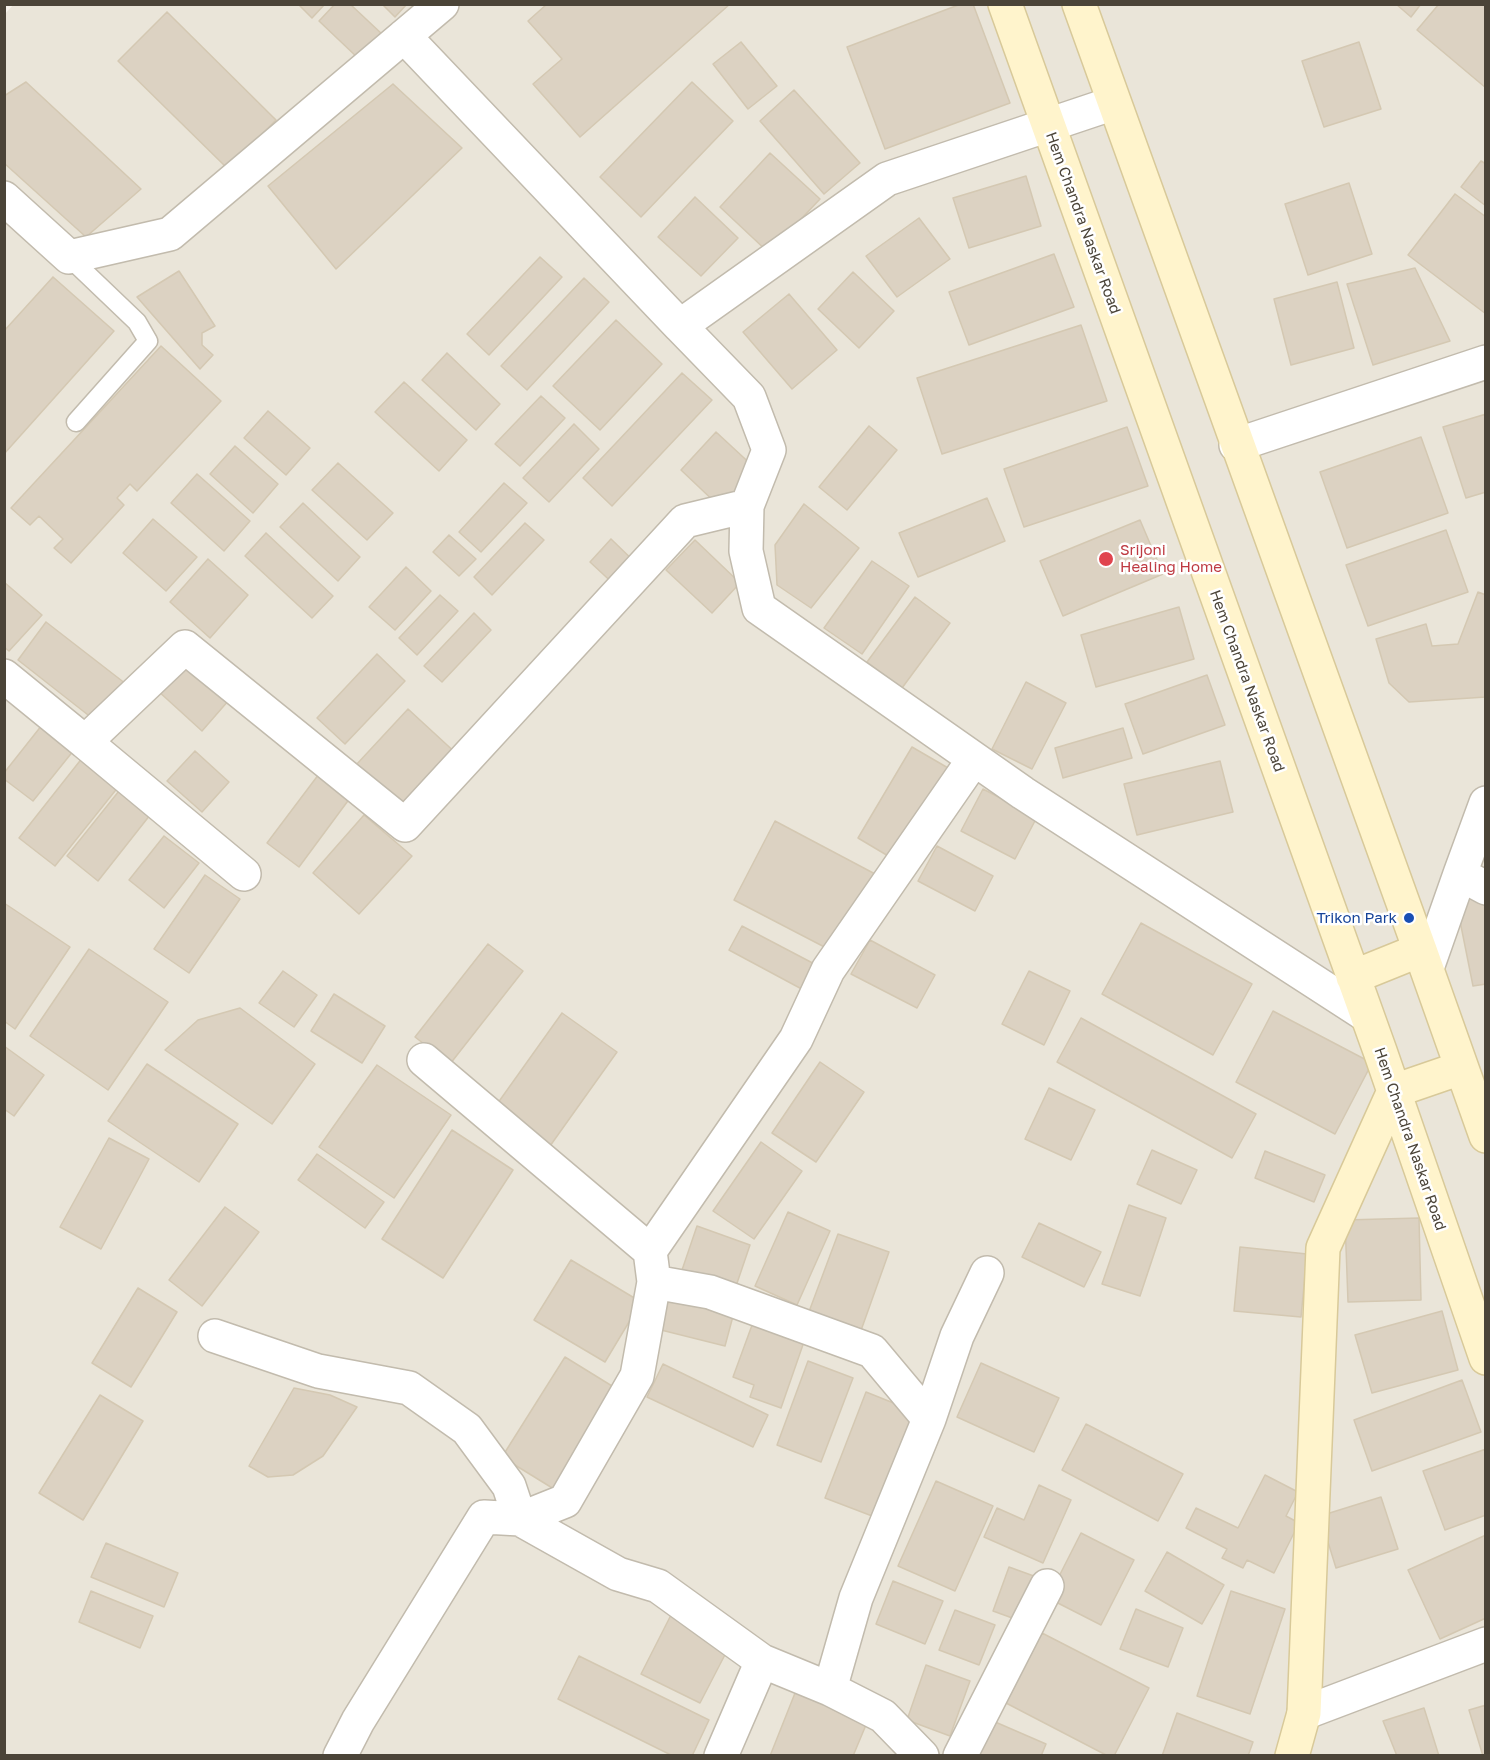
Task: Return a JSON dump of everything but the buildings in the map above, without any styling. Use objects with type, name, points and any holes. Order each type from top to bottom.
[{"type":"main road","name":"Hem Chandra Naskar Road","points":[[1005,4],[1394,1091],[1485,1358]]},
{"type":"main road","points":[[1079,4],[1236,445],[1424,959],[1485,1136]]},
{"type":"main road","points":[[1353,977],[1424,959]]},
{"type":"main road","points":[[1292,1755],[1304,1713],[1323,1248],[1394,1091],[1461,1068]]},
{"type":"street","points":[[4,198],[69,257],[170,234],[442,4]]},
{"type":"street","points":[[404,36],[749,397],[769,450],[747,506],[746,551],[759,608],[1032,799],[1366,1015]]},
{"type":"street","points":[[680,326],[887,179],[1114,104]]},
{"type":"street","points":[[1236,445],[1485,362]]},
{"type":"street","points":[[85,742],[185,647],[405,825],[685,520],[747,506]]},
{"type":"street","points":[[4,676],[244,874]]},
{"type":"street","points":[[340,1755],[358,1721],[484,1517],[520,1519],[565,1501],[637,1376],[652,1267],[796,1039],[828,970],[974,759]]},
{"type":"street","points":[[1424,959],[1473,881],[1485,803]]},
{"type":"street","points":[[424,1060],[652,1267],[710,1292],[872,1351],[929,1419]]},
{"type":"street","points":[[830,1689],[856,1598],[929,1419],[957,1336],[987,1273]]},
{"type":"street","points":[[215,1336],[318,1371],[409,1388],[467,1429],[509,1486],[520,1519],[618,1574],[658,1586],[762,1661],[830,1689],[883,1716],[922,1755]]},
{"type":"street","points":[[960,1755],[1047,1586]]},
{"type":"street","points":[[1304,1713],[1485,1644]]},
{"type":"street","points":[[721,1755],[762,1661]]},
{"type":"lane","points":[[69,257],[137,322],[148,341],[76,422]]},
{"type":"shaded area","points":[[14,4],[1485,5],[1485,1755],[5,1756],[5,14]]},
{"type":"place","name":"Srijoni Healing Home","points":[[1106,559]]},
{"type":"place","name":"Trikon Park","points":[[1409,918]]}]
